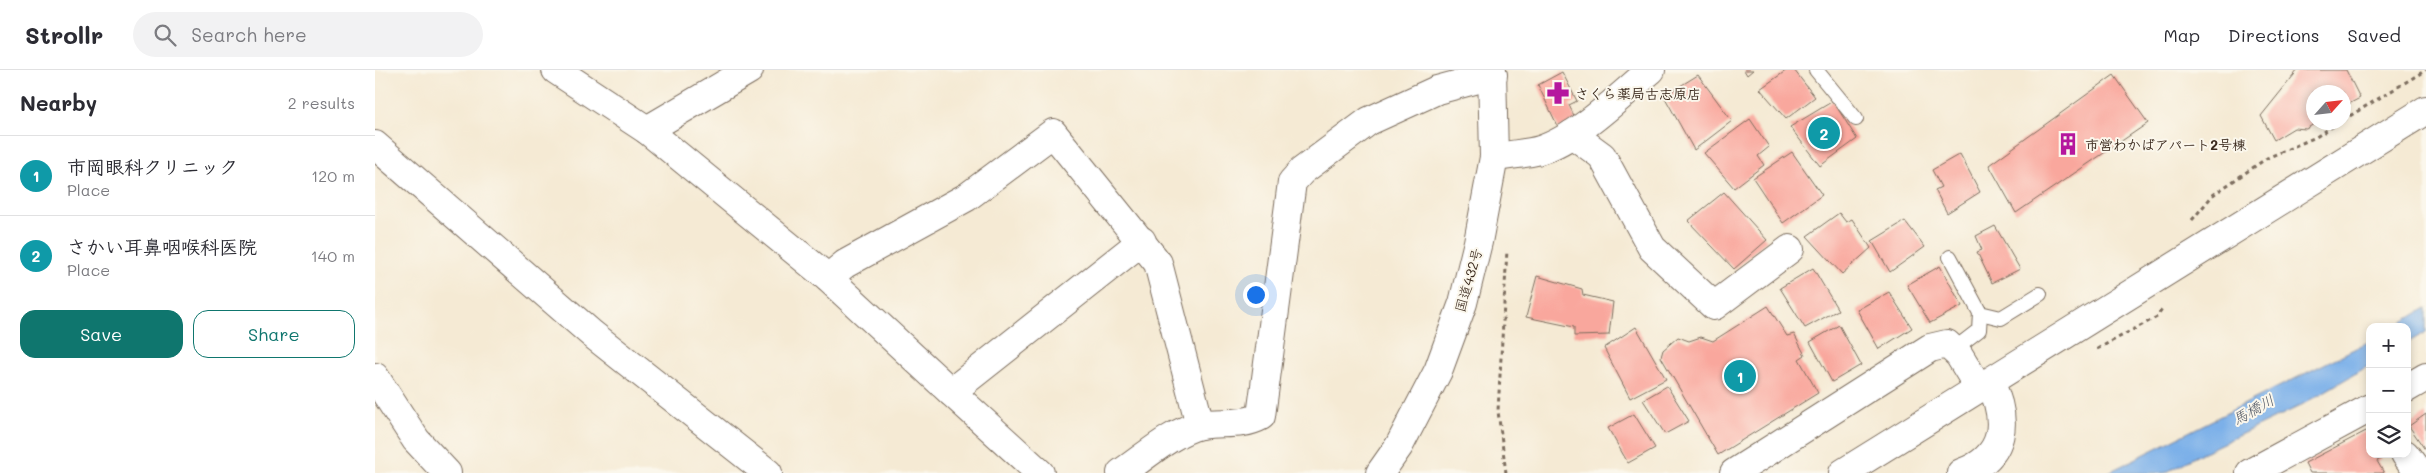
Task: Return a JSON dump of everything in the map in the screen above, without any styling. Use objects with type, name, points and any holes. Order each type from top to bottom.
[{"type":"main road","points":[[647,130],[749,70]]},
{"type":"main road","points":[[1494,157],[1539,150],[1572,134],[1651,70]]},
{"type":"main road","points":[[561,71],[647,130],[828,278],[1040,473]]},
{"type":"main road","points":[[1121,473],[1178,435],[1200,426],[1249,423],[1261,416],[1292,182],[1302,171],[1369,121],[1437,90],[1493,72]]},
{"type":"main road","name":"国道432号","points":[[1380,473],[1399,446],[1438,371],[1457,320],[1478,242],[1494,157],[1493,72]]},
{"type":"main road","points":[[1843,473],[2426,110]]},
{"type":"main road","points":[[828,278],[845,264],[967,197],[1053,133],[1142,241],[1158,264],[1200,426]]},
{"type":"main road","points":[[1572,134],[1602,156],[1652,248],[1714,306],[1790,249]]},
{"type":"main road","points":[[375,146],[592,334],[768,473]]},
{"type":"main road","points":[[951,392],[1142,241]]},
{"type":"main road","points":[[1734,473],[1930,348],[1947,344],[1984,385],[2001,412],[2002,425],[1998,438],[1986,458],[1976,467],[1961,473]]},
{"type":"main road","points":[[375,377],[416,440],[447,473]]},
{"type":"main road","points":[[2411,386],[2426,377]]},
{"type":"main road","points":[[2250,473],[2366,410]]},
{"type":"main road","points":[[2408,458],[2419,473]]},
{"type":"lane","points":[[1816,70],[1855,118]]},
{"type":"lane","points":[[1950,257],[1981,313],[1979,330],[1953,350]]},
{"type":"lane","points":[[1981,313],[2001,318],[2041,294]]},
{"type":"path","points":[[2351,115],[2426,70]]},
{"type":"path","points":[[2185,224],[2193,219],[2213,195],[2267,158],[2316,137],[2327,130]]},
{"type":"path","points":[[1506,473],[1498,411],[1507,249]]},
{"type":"water","points":[[2426,308],[2426,332],[2411,341],[2411,323],[2401,323]]},
{"type":"water","name":"馬橋川","points":[[2366,343],[2366,367],[2298,407],[2165,473],[2107,473]]},
{"type":"building","points":[[1744,70],[1753,70],[1747,75]]},
{"type":"building","points":[[1787,70],[1794,70],[1815,97],[1786,119],[1760,89]]},
{"type":"building","points":[[2298,70],[2346,70],[2360,98],[2351,103],[2351,85],[2306,85],[2306,129],[2294,128],[2274,140],[2261,116]]},
{"type":"building","name":"さくら薬局古志原店","points":[[1562,72],[1577,101],[1569,105],[1576,120],[1559,129],[1538,85]]},
{"type":"building","points":[[1698,75],[1732,121],[1694,150],[1664,96]]},
{"type":"building","name":"市営わかばアパート2号棟","points":[[2114,75],[2148,123],[2016,213],[1989,165]]},
{"type":"building","points":[[1833,101],[1857,139],[1820,166],[1790,127]]},
{"type":"building","points":[[1750,119],[1769,147],[1758,156],[1764,165],[1734,188],[1704,153]]},
{"type":"building","points":[[1792,152],[1822,195],[1783,223],[1753,178]]},
{"type":"building","points":[[1960,154],[1980,192],[1947,213],[1935,190],[1941,187],[1932,170]]},
{"type":"building","points":[[1724,192],[1767,240],[1734,269],[1688,221]]},
{"type":"building","points":[[1839,213],[1846,222],[1852,219],[1871,248],[1842,274],[1807,236]]},
{"type":"building","points":[[1905,221],[1925,247],[1890,272],[1872,241]]},
{"type":"building","points":[[1995,226],[2020,269],[1992,283],[1977,252],[1982,250],[1976,236]]},
{"type":"building","points":[[1940,266],[1962,306],[1930,323],[1907,285]]},
{"type":"building","points":[[1813,268],[1838,310],[1805,328],[1780,288]]},
{"type":"building","points":[[1537,276],[1582,289],[1583,295],[1613,302],[1609,335],[1574,336],[1574,327],[1526,317]]},
{"type":"building","points":[[1889,292],[1912,328],[1879,349],[1857,310]]},
{"type":"building","points":[[1768,306],[1787,336],[1794,334],[1805,355],[1799,359],[1818,393],[1718,455],[1661,357],[1663,350],[1678,337],[1689,341],[1701,337],[1713,341]]},
{"type":"building","points":[[1839,325],[1861,365],[1832,382],[1810,342]]},
{"type":"building","points":[[1636,327],[1666,379],[1630,398],[1604,348]]},
{"type":"building","points":[[1667,386],[1689,421],[1665,434],[1643,400]]},
{"type":"building","points":[[1634,414],[1655,448],[1628,463],[1608,428]]},
{"type":"building","points":[[2426,414],[2426,451],[2411,429],[2411,425]]},
{"type":"building","points":[[2366,431],[2366,458],[2381,458],[2377,461],[2384,473],[2310,473],[2305,463]]},
{"type":"place","name":"さくら薬局古志原店","points":[[1558,93]]},
{"type":"place","name":"さかい耳鼻咽喉科医院","points":[[1824,133]]},
{"type":"place","name":"市営わかばアパート2号棟","points":[[2068,144]]},
{"type":"place","name":"市岡眼科クリニック","points":[[1740,376]]}]
